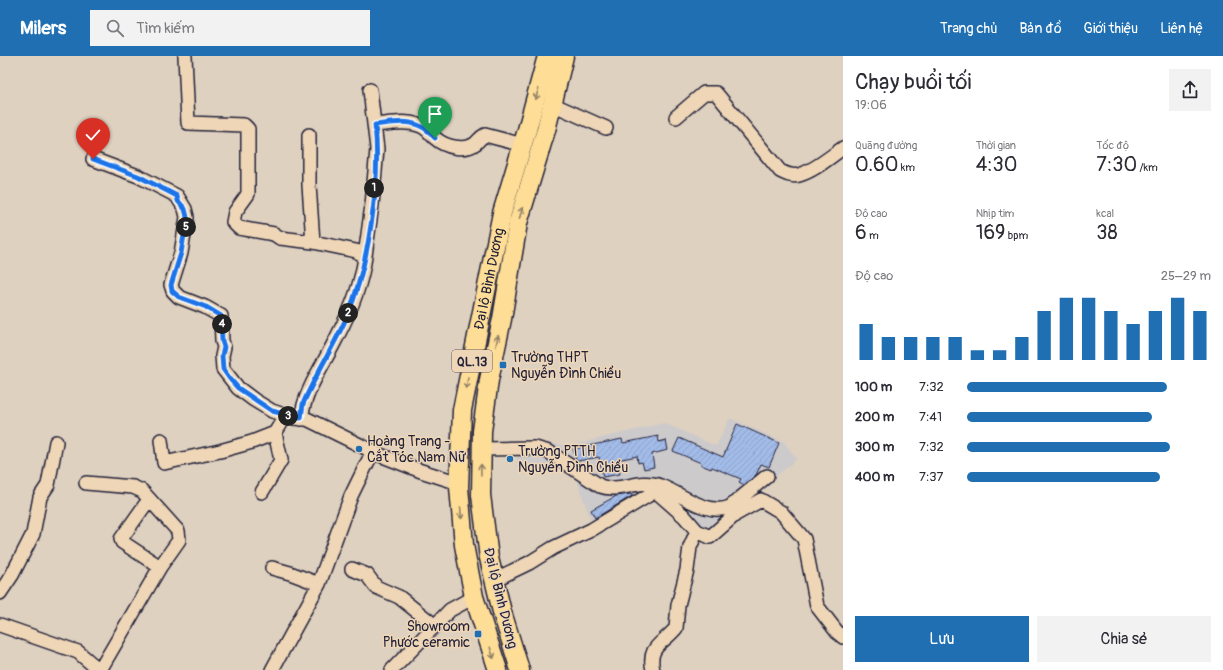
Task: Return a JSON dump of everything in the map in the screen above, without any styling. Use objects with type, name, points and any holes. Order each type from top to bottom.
[{"type":"highway","name":"Đại lộ Bình Dương","points":[[498,670],[474,597],[464,545],[459,483],[462,410],[502,213],[547,56]]},
{"type":"highway","name":"Đại lộ Bình Dương","points":[[520,670],[488,558],[481,495],[482,431],[489,380],[502,319],[518,223],[564,56]]},
{"type":"highway","points":[[474,597],[495,586]]},
{"type":"street","points":[[185,56],[188,124],[244,125],[248,129],[248,194],[235,212],[233,222],[235,225],[239,228],[274,234],[280,238],[313,242],[356,251],[365,256]]},
{"type":"street","points":[[301,418],[303,404],[338,336],[356,292],[365,256],[372,205],[377,149],[370,90]]},
{"type":"street","points":[[676,116],[704,93],[716,93],[780,171],[790,175],[798,175],[808,170],[843,148]]},
{"type":"street","points":[[552,104],[606,128]]},
{"type":"street","points":[[375,125],[397,123],[418,124],[427,129],[435,138],[444,144],[456,147],[466,148],[476,143],[485,135],[523,144]]},
{"type":"street","points":[[309,135],[308,184],[313,242]]},
{"type":"street","points":[[93,159],[138,176],[177,196],[178,201],[185,209],[187,217],[181,253],[171,285],[172,291],[179,297],[206,307],[221,316],[222,341],[224,347],[222,356],[223,369],[238,388],[272,411],[286,416],[307,419],[421,472],[459,483]]},
{"type":"street","points":[[161,440],[164,463],[220,451],[275,433],[286,416]]},
{"type":"street","points":[[262,492],[281,460],[275,433]]},
{"type":"street","points":[[0,593],[12,575],[32,537],[40,497],[48,485],[56,442]]},
{"type":"street","points":[[482,449],[523,448],[542,450],[548,452],[607,489],[647,483],[657,485],[701,505],[716,509],[730,507],[767,476]]},
{"type":"street","points":[[272,670],[319,584],[352,496],[373,451]]},
{"type":"street","points":[[0,625],[78,652],[99,670],[160,568],[179,540],[180,536],[178,531],[142,491],[133,487],[86,483]]},
{"type":"street","points":[[495,586],[553,548],[591,530],[654,492],[672,506],[697,531],[710,537],[736,514],[762,500],[781,512],[804,539],[817,606],[837,632],[843,637]]},
{"type":"street","points":[[145,505],[121,539],[122,542],[160,568]]},
{"type":"street","points":[[653,670],[651,657],[654,649],[676,628],[678,605],[687,570],[690,547],[697,531]]},
{"type":"street","points":[[272,568],[319,584]]},
{"type":"street","points":[[352,569],[367,575],[376,587],[399,597],[434,625]]},
{"type":"street","points":[[392,670],[450,610],[474,597]]},
{"type":"shaded area","points":[[730,418],[784,442],[797,459],[709,532],[663,491],[593,527],[574,471],[517,467],[517,442],[572,445],[664,423],[716,446]]},
{"type":"building","points":[[737,424],[779,443],[769,467],[761,464],[756,475],[744,485],[739,482],[741,479],[712,467],[711,469],[701,465],[701,463],[673,451],[679,438],[723,457]]},
{"type":"building","points":[[658,436],[659,442],[666,440],[668,450],[652,454],[654,467],[644,469],[642,462],[638,463],[637,456],[617,460],[620,474],[603,477],[599,457],[578,461],[576,460],[573,449],[622,439],[623,443]]},
{"type":"building","points":[[631,494],[632,496],[595,518],[591,510],[616,496]]},
{"type":"place","name":"Trường THPT Nguyễn Đình Chiểu","points":[[503,365]]},
{"type":"place","name":"Hoàng Trang - Cắt Tóc Nam Nữ","points":[[359,449]]},
{"type":"place","name":"Trường PTTH Nguyễn Đình Chiểu","points":[[510,459]]},
{"type":"place","name":"Showroom Phước ceramic","points":[[478,634]]},
{"type":"route","points":[[93,159],[138,176],[177,196],[178,201],[185,209],[187,217],[181,253],[171,285],[172,291],[179,297],[206,307],[221,316],[222,341],[224,347],[222,356],[223,369],[238,388],[272,411],[293,418],[301,418],[303,404],[348,315],[364,268],[377,149],[375,125],[397,123],[418,124],[427,129],[435,138]]}]
